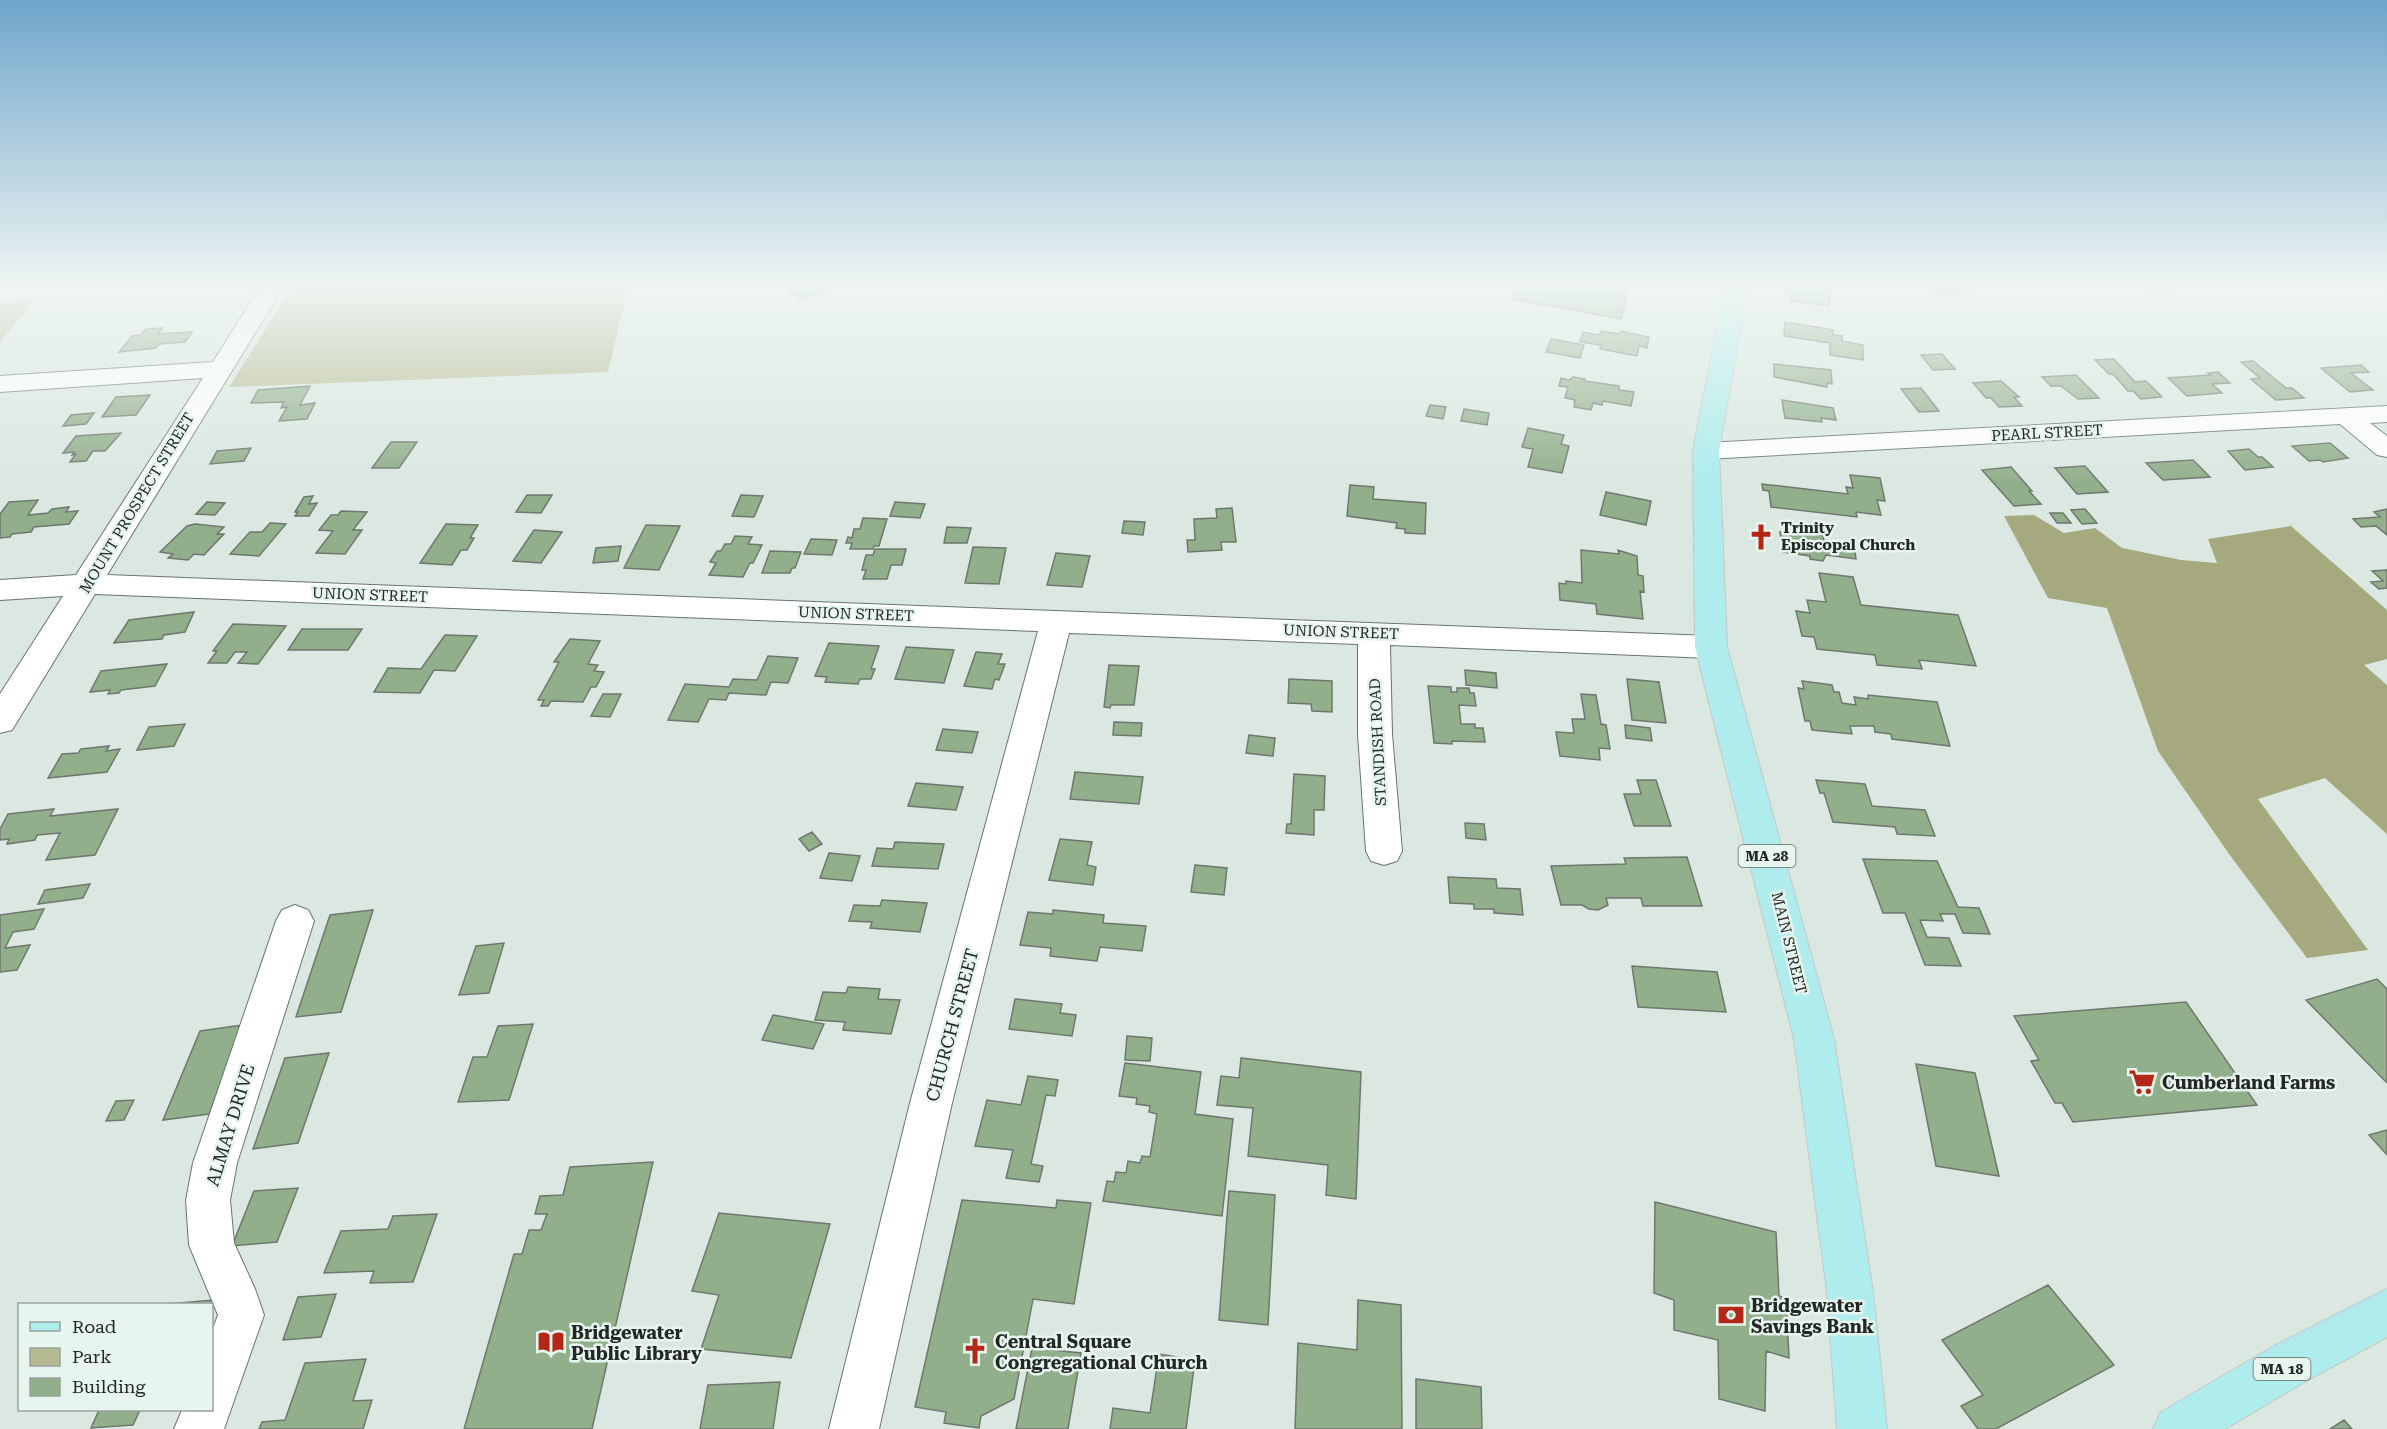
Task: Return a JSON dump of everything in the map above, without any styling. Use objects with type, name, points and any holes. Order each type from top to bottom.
[{"type":"main road","name":"MAIN STREET","points":[[1725,351],[1706,451],[1711,647],[1814,1039],[1848,1278],[1862,1429]]},
{"type":"main road","name":"MA 18","points":[[2178,1429],[2291,1363],[2387,1312]]},
{"type":"street","name":"MOUNT PROSPECT STREET","points":[[0,721],[88,584],[231,351]]},
{"type":"street","points":[[0,384],[219,369]]},
{"type":"street","name":"PEARL STREET","points":[[1706,451],[2387,414]]},
{"type":"street","points":[[2347,417],[2387,449]]},
{"type":"street","name":"UNION STREET","points":[[0,590],[88,584],[1711,647]]},
{"type":"street","name":"CHURCH STREET","points":[[855,1429],[931,1103],[1056,623]]},
{"type":"street","name":"STANDISH ROAD","points":[[1374,633],[1375,734],[1384,851]]},
{"type":"street","name":"ALMAY DRIVE","points":[[213,1393],[241,1315],[240,1305],[212,1245],[208,1200],[215,1163],[296,921]]},
{"type":"street","points":[[199,1429],[206,1411]]},
{"type":"green space","points":[[252,351],[613,351],[608,372],[229,387]]},
{"type":"green space","points":[[2034,515],[2064,533],[2095,528],[2122,548],[2181,560],[2217,563],[2208,539],[2291,526],[2387,610],[2387,659],[2364,665],[2387,685],[2387,834],[2325,778],[2258,799],[2368,950],[2307,958],[2229,854],[2158,751],[2107,608],[2048,598],[2004,516]]},
{"type":"building","points":[[1547,351],[1582,351],[1580,358]]},
{"type":"building","points":[[1609,351],[1638,351],[1637,356]]},
{"type":"building","points":[[1830,351],[1863,351],[1863,360],[1830,355]]},
{"type":"building","points":[[1942,354],[1955,369],[1933,370],[1921,355]]},
{"type":"building","points":[[2114,359],[2135,382],[2146,381],[2162,397],[2141,399],[2133,391],[2128,391],[2113,374],[2109,374],[2095,360]]},
{"type":"building","points":[[2253,361],[2286,388],[2292,388],[2304,398],[2276,400],[2251,379],[2260,378],[2241,362]]},
{"type":"building","points":[[1774,364],[1831,370],[1832,384],[1827,383],[1827,387],[1774,377]]},
{"type":"building","points":[[2361,365],[2369,372],[2351,373],[2373,390],[2350,392],[2321,368]]},
{"type":"building","points":[[2218,372],[2230,383],[2212,384],[2222,393],[2187,396],[2168,378],[2211,375],[2208,373]]},
{"type":"building","points":[[2076,375],[2099,398],[2078,399],[2061,386],[2051,386],[2042,377]]},
{"type":"building","points":[[1573,377],[1585,379],[1584,381],[1619,386],[1619,390],[1634,392],[1631,406],[1603,401],[1602,405],[1593,403],[1591,410],[1574,407],[1575,400],[1565,398],[1568,387],[1559,386],[1561,378],[1569,380]]},
{"type":"building","points":[[2001,381],[2019,397],[2014,397],[2022,406],[1999,407],[1991,398],[1986,398],[1973,383]]},
{"type":"building","points":[[310,386],[300,405],[315,403],[307,419],[279,421],[287,407],[281,408],[284,402],[251,403],[258,390]]},
{"type":"building","points":[[1921,388],[1939,411],[1919,412],[1901,389]]},
{"type":"building","points":[[150,395],[136,415],[102,417],[116,397]]},
{"type":"building","points":[[1782,400],[1833,408],[1836,420],[1821,418],[1822,422],[1785,418]]},
{"type":"building","points":[[1430,405],[1446,407],[1443,419],[1426,416]]},
{"type":"building","points":[[1464,409],[1489,413],[1487,425],[1461,421]]},
{"type":"building","points":[[94,413],[86,424],[63,426],[71,415]]},
{"type":"building","points":[[1528,428],[1564,435],[1561,444],[1569,446],[1562,473],[1528,467],[1533,449],[1522,447]]},
{"type":"building","points":[[121,433],[105,451],[93,451],[86,461],[70,462],[76,454],[72,455],[74,452],[63,453],[76,436]]},
{"type":"building","points":[[391,442],[417,442],[399,468],[372,468]]},
{"type":"building","points":[[2330,443],[2348,458],[2323,462],[2309,461],[2292,446]]},
{"type":"building","points":[[251,448],[244,461],[210,464],[217,451]]},
{"type":"building","points":[[2249,449],[2273,467],[2245,470],[2228,451]]},
{"type":"building","points":[[2193,460],[2210,477],[2163,480],[2146,463]]},
{"type":"building","points":[[2085,466],[2108,492],[2077,494],[2055,468]]},
{"type":"building","points":[[2011,467],[2041,504],[2014,506],[1982,470]]},
{"type":"building","points":[[1850,475],[1880,478],[1885,501],[1877,500],[1881,515],[1856,512],[1857,517],[1771,507],[1769,491],[1763,490],[1762,484],[1848,494],[1846,487],[1853,488]]},
{"type":"building","points":[[1350,485],[1374,487],[1373,499],[1426,503],[1425,534],[1405,533],[1405,529],[1396,528],[1397,523],[1347,516]]},
{"type":"building","points":[[1606,492],[1651,501],[1646,525],[1600,515]]},
{"type":"building","points":[[527,495],[552,495],[541,513],[516,512]]},
{"type":"building","points":[[741,495],[763,496],[754,517],[732,516]]},
{"type":"building","points":[[313,496],[309,504],[317,503],[309,516],[295,516],[304,497]]},
{"type":"building","points":[[38,500],[28,515],[48,513],[52,509],[69,507],[66,512],[78,511],[69,524],[34,527],[31,532],[0,538],[0,514],[9,502]]},
{"type":"building","points":[[207,502],[225,503],[215,515],[196,514]]},
{"type":"building","points":[[895,502],[925,504],[920,518],[890,516]]},
{"type":"building","points":[[1232,508],[1236,542],[1221,542],[1222,550],[1188,552],[1187,540],[1195,540],[1194,519],[1217,518],[1216,509]]},
{"type":"building","points":[[2085,509],[2097,523],[2082,524],[2071,510]]},
{"type":"building","points":[[2387,509],[2387,535],[2376,526],[2361,527],[2353,519],[2380,517],[2374,512]]},
{"type":"building","points":[[341,511],[367,512],[353,530],[362,530],[345,554],[316,553],[333,531],[319,530],[331,515],[338,515]]},
{"type":"building","points":[[2050,513],[2063,513],[2071,523],[2057,523]]},
{"type":"building","points":[[863,518],[887,519],[879,546],[874,546],[873,549],[850,549],[852,543],[846,543],[848,537],[852,538],[854,529],[860,529]]},
{"type":"building","points":[[1124,521],[1145,522],[1143,535],[1122,533]]},
{"type":"building","points":[[270,523],[286,524],[259,556],[230,554],[250,532],[262,532]]},
{"type":"building","points":[[195,524],[224,527],[217,534],[224,534],[204,555],[194,554],[188,560],[168,558],[173,554],[160,552],[187,526]]},
{"type":"building","points":[[446,524],[478,525],[470,538],[474,538],[467,550],[461,550],[452,565],[420,563]]},
{"type":"building","points":[[646,525],[680,526],[659,570],[624,568]]},
{"type":"building","points":[[947,527],[971,528],[967,543],[944,543]]},
{"type":"building","points":[[534,530],[562,532],[541,563],[513,561]]},
{"type":"building","points":[[1780,532],[1823,535],[1824,541],[1854,545],[1856,559],[1826,555],[1823,561],[1810,559],[1810,556],[1783,552]]},
{"type":"building","points":[[735,536],[752,537],[748,544],[762,545],[753,563],[750,563],[743,577],[709,575],[716,563],[710,562],[717,551],[721,551],[725,544],[731,544]]},
{"type":"building","points":[[811,539],[837,540],[832,555],[804,554]]},
{"type":"building","points":[[621,546],[618,561],[593,563],[596,548]]},
{"type":"building","points":[[973,547],[1006,548],[999,584],[965,583]]},
{"type":"building","points":[[875,549],[906,549],[902,565],[891,565],[887,579],[863,579],[866,570],[862,570],[866,555],[873,555]]},
{"type":"building","points":[[1581,550],[1619,554],[1618,550],[1637,556],[1638,575],[1643,576],[1644,592],[1640,591],[1643,619],[1597,614],[1596,604],[1560,600],[1559,583],[1566,584],[1566,581],[1582,583]]},
{"type":"building","points":[[770,551],[801,552],[795,568],[792,568],[790,573],[762,573]]},
{"type":"building","points":[[1056,553],[1090,556],[1082,587],[1047,585]]},
{"type":"building","points":[[2387,570],[2387,588],[2379,589],[2371,582],[2383,581],[2372,571]]},
{"type":"building","points":[[1819,573],[1853,577],[1861,605],[1958,615],[1976,666],[1919,660],[1922,669],[1877,665],[1875,655],[1817,649],[1814,637],[1802,636],[1796,611],[1810,613],[1807,600],[1826,602]]},
{"type":"building","points":[[194,612],[185,632],[164,635],[162,639],[114,643],[129,620]]},
{"type":"building","points":[[233,624],[286,626],[258,664],[238,663],[247,652],[235,652],[227,663],[208,663],[217,651],[213,651]]},
{"type":"building","points":[[302,629],[362,629],[348,650],[288,650]]},
{"type":"building","points":[[445,635],[477,636],[455,671],[434,670],[420,693],[374,692],[388,668],[421,669]]},
{"type":"building","points":[[570,639],[600,641],[588,664],[598,665],[594,671],[604,672],[596,687],[591,687],[583,702],[551,701],[548,706],[541,706],[544,700],[538,700],[559,662],[554,662]]},
{"type":"building","points":[[829,643],[879,646],[871,669],[875,669],[871,679],[860,679],[858,684],[825,682],[827,677],[815,676]]},
{"type":"building","points":[[906,647],[954,650],[944,683],[895,679]]},
{"type":"building","points":[[976,652],[1002,654],[998,664],[1005,664],[999,680],[995,679],[992,689],[964,686]]},
{"type":"building","points":[[768,656],[798,658],[788,683],[771,682],[766,695],[729,693],[726,700],[709,699],[698,722],[668,720],[685,684],[729,687],[733,679],[757,680]]},
{"type":"building","points":[[167,664],[155,686],[121,690],[119,693],[108,694],[110,690],[90,692],[101,671]]},
{"type":"building","points":[[1109,665],[1139,666],[1134,705],[1104,707]]},
{"type":"building","points":[[1465,670],[1496,673],[1497,688],[1466,685]]},
{"type":"building","points":[[1289,679],[1332,681],[1332,712],[1312,711],[1311,704],[1288,703]]},
{"type":"building","points":[[1627,679],[1659,682],[1666,723],[1632,720]]},
{"type":"building","points":[[1802,681],[1832,685],[1834,692],[1839,692],[1842,703],[1856,705],[1854,697],[1868,699],[1868,695],[1937,702],[1950,746],[1892,739],[1891,734],[1875,732],[1874,726],[1850,726],[1852,734],[1812,730],[1810,721],[1805,721],[1798,688],[1804,689]]},
{"type":"building","points":[[1428,686],[1451,687],[1451,692],[1457,692],[1457,688],[1469,688],[1470,693],[1474,693],[1476,706],[1459,705],[1461,724],[1475,724],[1475,728],[1483,728],[1485,742],[1434,743]]},
{"type":"building","points":[[603,694],[621,694],[610,717],[591,716]]},
{"type":"building","points":[[1581,694],[1596,695],[1601,724],[1606,725],[1610,749],[1599,748],[1600,760],[1560,756],[1556,732],[1574,733],[1572,719],[1585,719]]},
{"type":"building","points":[[1114,722],[1142,723],[1141,736],[1113,735]]},
{"type":"building","points":[[185,724],[174,746],[137,750],[149,727]]},
{"type":"building","points":[[1625,725],[1650,728],[1652,741],[1626,738]]},
{"type":"building","points":[[943,729],[978,732],[972,753],[936,750]]},
{"type":"building","points":[[1249,735],[1275,738],[1273,756],[1246,753]]},
{"type":"building","points":[[109,746],[106,751],[120,749],[107,772],[48,778],[62,754]]},
{"type":"building","points":[[1075,772],[1143,777],[1139,804],[1070,799]]},
{"type":"building","points":[[1294,774],[1325,776],[1324,810],[1314,810],[1314,835],[1286,833],[1287,824],[1291,824]]},
{"type":"building","points":[[1637,780],[1656,780],[1671,826],[1634,826],[1624,794],[1641,794]]},
{"type":"building","points":[[1816,780],[1865,784],[1872,806],[1925,810],[1935,836],[1897,834],[1895,827],[1833,822],[1824,793],[1820,793]]},
{"type":"building","points":[[916,783],[963,787],[956,810],[908,806]]},
{"type":"building","points":[[54,809],[50,816],[118,809],[95,855],[46,860],[60,833],[37,835],[35,840],[7,844],[9,839],[0,840],[0,829],[8,814]]},
{"type":"building","points":[[1465,823],[1484,824],[1486,840],[1466,838]]},
{"type":"building","points":[[812,832],[822,844],[809,851],[799,839]]},
{"type":"building","points":[[1060,839],[1092,842],[1087,865],[1096,867],[1093,885],[1049,880]]},
{"type":"building","points":[[895,842],[944,844],[938,869],[872,866],[877,848],[893,849]]},
{"type":"building","points":[[829,853],[860,856],[852,881],[820,878]]},
{"type":"building","points":[[1687,857],[1702,906],[1643,906],[1641,898],[1606,898],[1608,905],[1598,910],[1582,905],[1561,905],[1551,866],[1626,864],[1624,858]]},
{"type":"building","points":[[1863,859],[1937,861],[1958,907],[1979,908],[1990,934],[1963,933],[1955,914],[1940,914],[1943,921],[1920,920],[1927,937],[1949,938],[1961,966],[1925,965],[1905,913],[1883,913]]},
{"type":"building","points":[[1195,865],[1227,868],[1224,895],[1191,892]]},
{"type":"building","points":[[1448,877],[1496,879],[1497,888],[1520,889],[1523,915],[1494,913],[1494,909],[1474,909],[1474,904],[1450,903]]},
{"type":"building","points":[[90,884],[83,898],[38,904],[45,890]]},
{"type":"building","points":[[882,900],[927,903],[920,932],[870,928],[872,922],[849,921],[854,905],[880,906]]},
{"type":"building","points":[[44,909],[34,929],[13,932],[5,948],[30,945],[17,970],[0,972],[0,915]]},
{"type":"building","points":[[373,910],[341,1012],[296,1017],[330,915]]},
{"type":"building","points":[[1053,910],[1104,915],[1103,923],[1146,926],[1142,951],[1100,947],[1097,961],[1050,956],[1051,948],[1020,945],[1028,912],[1053,914]]},
{"type":"building","points":[[504,943],[489,993],[459,995],[476,946]]},
{"type":"building","points":[[1632,966],[1717,972],[1726,1012],[1638,1007]]},
{"type":"building","points":[[2377,979],[2387,989],[2387,1083],[2306,1000]]},
{"type":"building","points":[[848,987],[880,989],[878,999],[900,1000],[891,1034],[843,1030],[845,1022],[815,1020],[823,992],[846,993]]},
{"type":"building","points":[[1015,999],[1062,1004],[1060,1013],[1076,1015],[1072,1036],[1009,1029]]},
{"type":"building","name":"Cumberland Farms","points":[[2186,1002],[2257,1105],[2073,1122],[2062,1103],[2055,1103],[2031,1061],[2039,1060],[2014,1016]]},
{"type":"building","points":[[773,1015],[824,1024],[813,1049],[762,1040]]},
{"type":"building","points":[[533,1024],[509,1100],[458,1102],[473,1057],[487,1057],[498,1026]]},
{"type":"building","points":[[243,1025],[209,1114],[163,1120],[200,1031]]},
{"type":"building","points":[[1127,1036],[1152,1038],[1150,1061],[1125,1060]]},
{"type":"building","points":[[329,1053],[298,1143],[253,1149],[285,1058]]},
{"type":"building","points":[[1241,1058],[1361,1072],[1356,1199],[1326,1195],[1328,1165],[1248,1156],[1253,1108],[1217,1105],[1221,1076],[1239,1078]]},
{"type":"building","points":[[1125,1063],[1201,1072],[1195,1114],[1233,1119],[1222,1216],[1103,1201],[1107,1181],[1114,1182],[1116,1172],[1126,1173],[1128,1161],[1140,1163],[1142,1156],[1150,1157],[1157,1114],[1149,1112],[1150,1106],[1136,1104],[1137,1098],[1119,1096]]},
{"type":"building","points":[[1916,1064],[1975,1073],[1999,1176],[1936,1166]]},
{"type":"building","points":[[1028,1076],[1058,1080],[1055,1096],[1046,1095],[1031,1164],[1043,1166],[1039,1182],[1006,1178],[1013,1150],[975,1146],[987,1100],[1021,1105]]},
{"type":"building","points":[[134,1100],[124,1120],[106,1121],[116,1101]]},
{"type":"building","points":[[2387,1130],[2387,1155],[2369,1135]]},
{"type":"building","name":"Bridgewater Public Library","points":[[653,1162],[592,1429],[464,1429],[514,1254],[522,1254],[529,1230],[541,1230],[547,1214],[535,1214],[540,1196],[563,1195],[570,1167]]},
{"type":"building","points":[[298,1188],[277,1242],[232,1246],[254,1191]]},
{"type":"building","points":[[1229,1191],[1275,1195],[1268,1325],[1219,1320]]},
{"type":"building","name":"Central Square Congregational Church","points":[[962,1200],[1056,1208],[1057,1200],[1091,1203],[1074,1304],[1033,1299],[1014,1399],[981,1416],[979,1428],[944,1423],[946,1412],[915,1407]]},
{"type":"building","name":"Bridgewater Savings Bank","points":[[1655,1202],[1776,1232],[1779,1296],[1786,1298],[1789,1358],[1766,1351],[1765,1411],[1719,1399],[1718,1340],[1674,1330],[1674,1300],[1654,1293]]},
{"type":"building","points":[[719,1213],[830,1224],[791,1358],[701,1349],[719,1295],[692,1291]]},
{"type":"building","points":[[437,1214],[413,1282],[370,1283],[374,1271],[324,1273],[341,1231],[388,1229],[393,1216]]},
{"type":"building","points":[[2048,1285],[2114,1365],[1996,1429],[1978,1429],[1961,1406],[1983,1395],[1942,1340]]},
{"type":"building","points":[[336,1294],[321,1337],[283,1340],[298,1297]]},
{"type":"building","points":[[213,1300],[212,1303],[178,1303]]},
{"type":"building","points":[[1358,1300],[1401,1305],[1402,1429],[1295,1429],[1298,1343],[1357,1350]]},
{"type":"building","points":[[1032,1348],[1081,1353],[1068,1429],[1016,1429]]},
{"type":"building","points":[[1159,1354],[1195,1360],[1186,1429],[1110,1429],[1113,1408],[1150,1413]]},
{"type":"building","points":[[366,1359],[353,1401],[372,1400],[363,1429],[259,1429],[262,1422],[285,1420],[305,1363]]},
{"type":"building","points":[[1416,1379],[1481,1387],[1482,1429],[1416,1429]]},
{"type":"building","points":[[780,1382],[773,1429],[700,1429],[708,1385]]},
{"type":"building","points":[[99,1411],[140,1411],[133,1425],[91,1428]]},
{"type":"building","points":[[2344,1420],[2352,1429],[2330,1429]]},
{"type":"place","name":"Trinity Episcopal Church","points":[[1761,537]]},
{"type":"place","name":"Cumberland Farms","points":[[2142,1082]]},
{"type":"place","name":"Bridgewater Savings Bank","points":[[1731,1315]]},
{"type":"place","name":"Bridgewater Public Library","points":[[551,1342]]},
{"type":"place","name":"Central Square Congregational Church","points":[[975,1351]]}]
